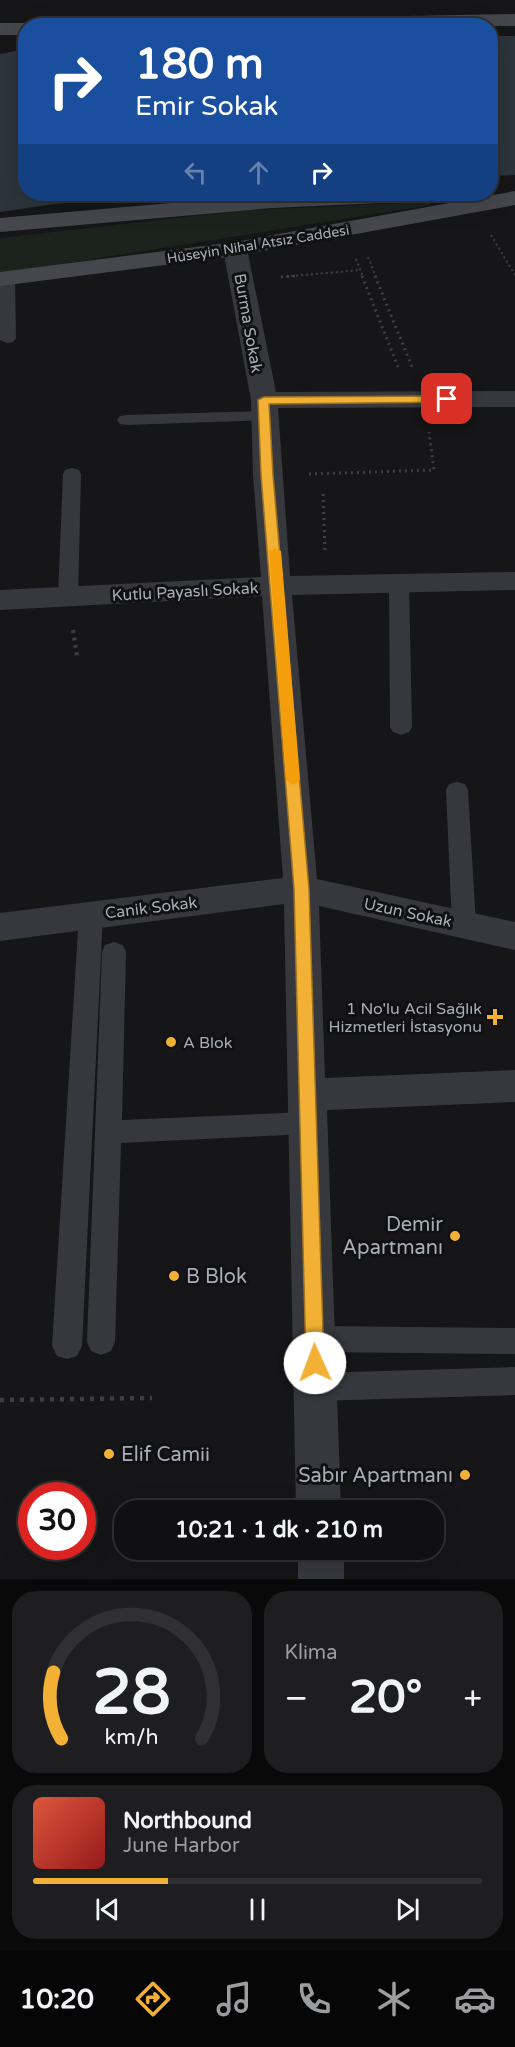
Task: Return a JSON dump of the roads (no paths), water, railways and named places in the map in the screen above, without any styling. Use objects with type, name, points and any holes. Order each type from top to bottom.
[{"type":"street","points":[[498,20],[515,20]]},
{"type":"street","points":[[0,29],[18,29]]},
{"type":"street","name":"Hüseyin Nihal Atsız Caddesi","points":[[498,198],[515,196]]},
{"type":"street","name":"Hüseyin Nihal Atsız Caddesi","points":[[0,225],[272,201]]},
{"type":"street","name":"Hüseyin Nihal Atsız Caddesi","points":[[3,279],[239,264],[350,230],[477,201]]},
{"type":"street","name":"Burma Sokak","points":[[239,264],[264,408],[267,475],[301,889],[320,1500]]},
{"type":"street","points":[[264,408],[418,399],[515,399]]},
{"type":"street","name":"Kutlu Payaslı Sokak","points":[[0,600],[277,586],[515,581]]},
{"type":"street","name":"Canik Sokak","points":[[0,927],[301,889]]},
{"type":"street","name":"Uzun Sokak","points":[[301,889],[515,936]]},
{"type":"street","points":[[308,1109],[515,1086]]},
{"type":"street","points":[[321,1560],[321,1579]]},
{"type":"lane","points":[[3,279],[7,338]]},
{"type":"lane","points":[[126,420],[264,408]]},
{"type":"lane","points":[[68,597],[72,474]]},
{"type":"lane","points":[[399,584],[401,727]]},
{"type":"lane","points":[[457,790],[464,925]]},
{"type":"lane","points":[[67,1346],[91,914]]},
{"type":"lane","points":[[101,1342],[114,952]]},
{"type":"lane","points":[[107,1132],[308,1109]]},
{"type":"lane","points":[[314,1339],[515,1341]]},
{"type":"lane","points":[[316,1386],[515,1381]]},
{"type":"place","name":"1 No'lu Acil Sağlık Hizmetleri İstasyonu","points":[[495,1017]]},
{"type":"place","name":"A Blok","points":[[171,1042]]},
{"type":"place","name":"Demir Apartmanı","points":[[455,1236]]},
{"type":"place","name":"B Blok","points":[[174,1276]]},
{"type":"place","name":"Elif Camii","points":[[109,1454]]},
{"type":"place","name":"Sabır Apartmanı","points":[[465,1475]]}]
